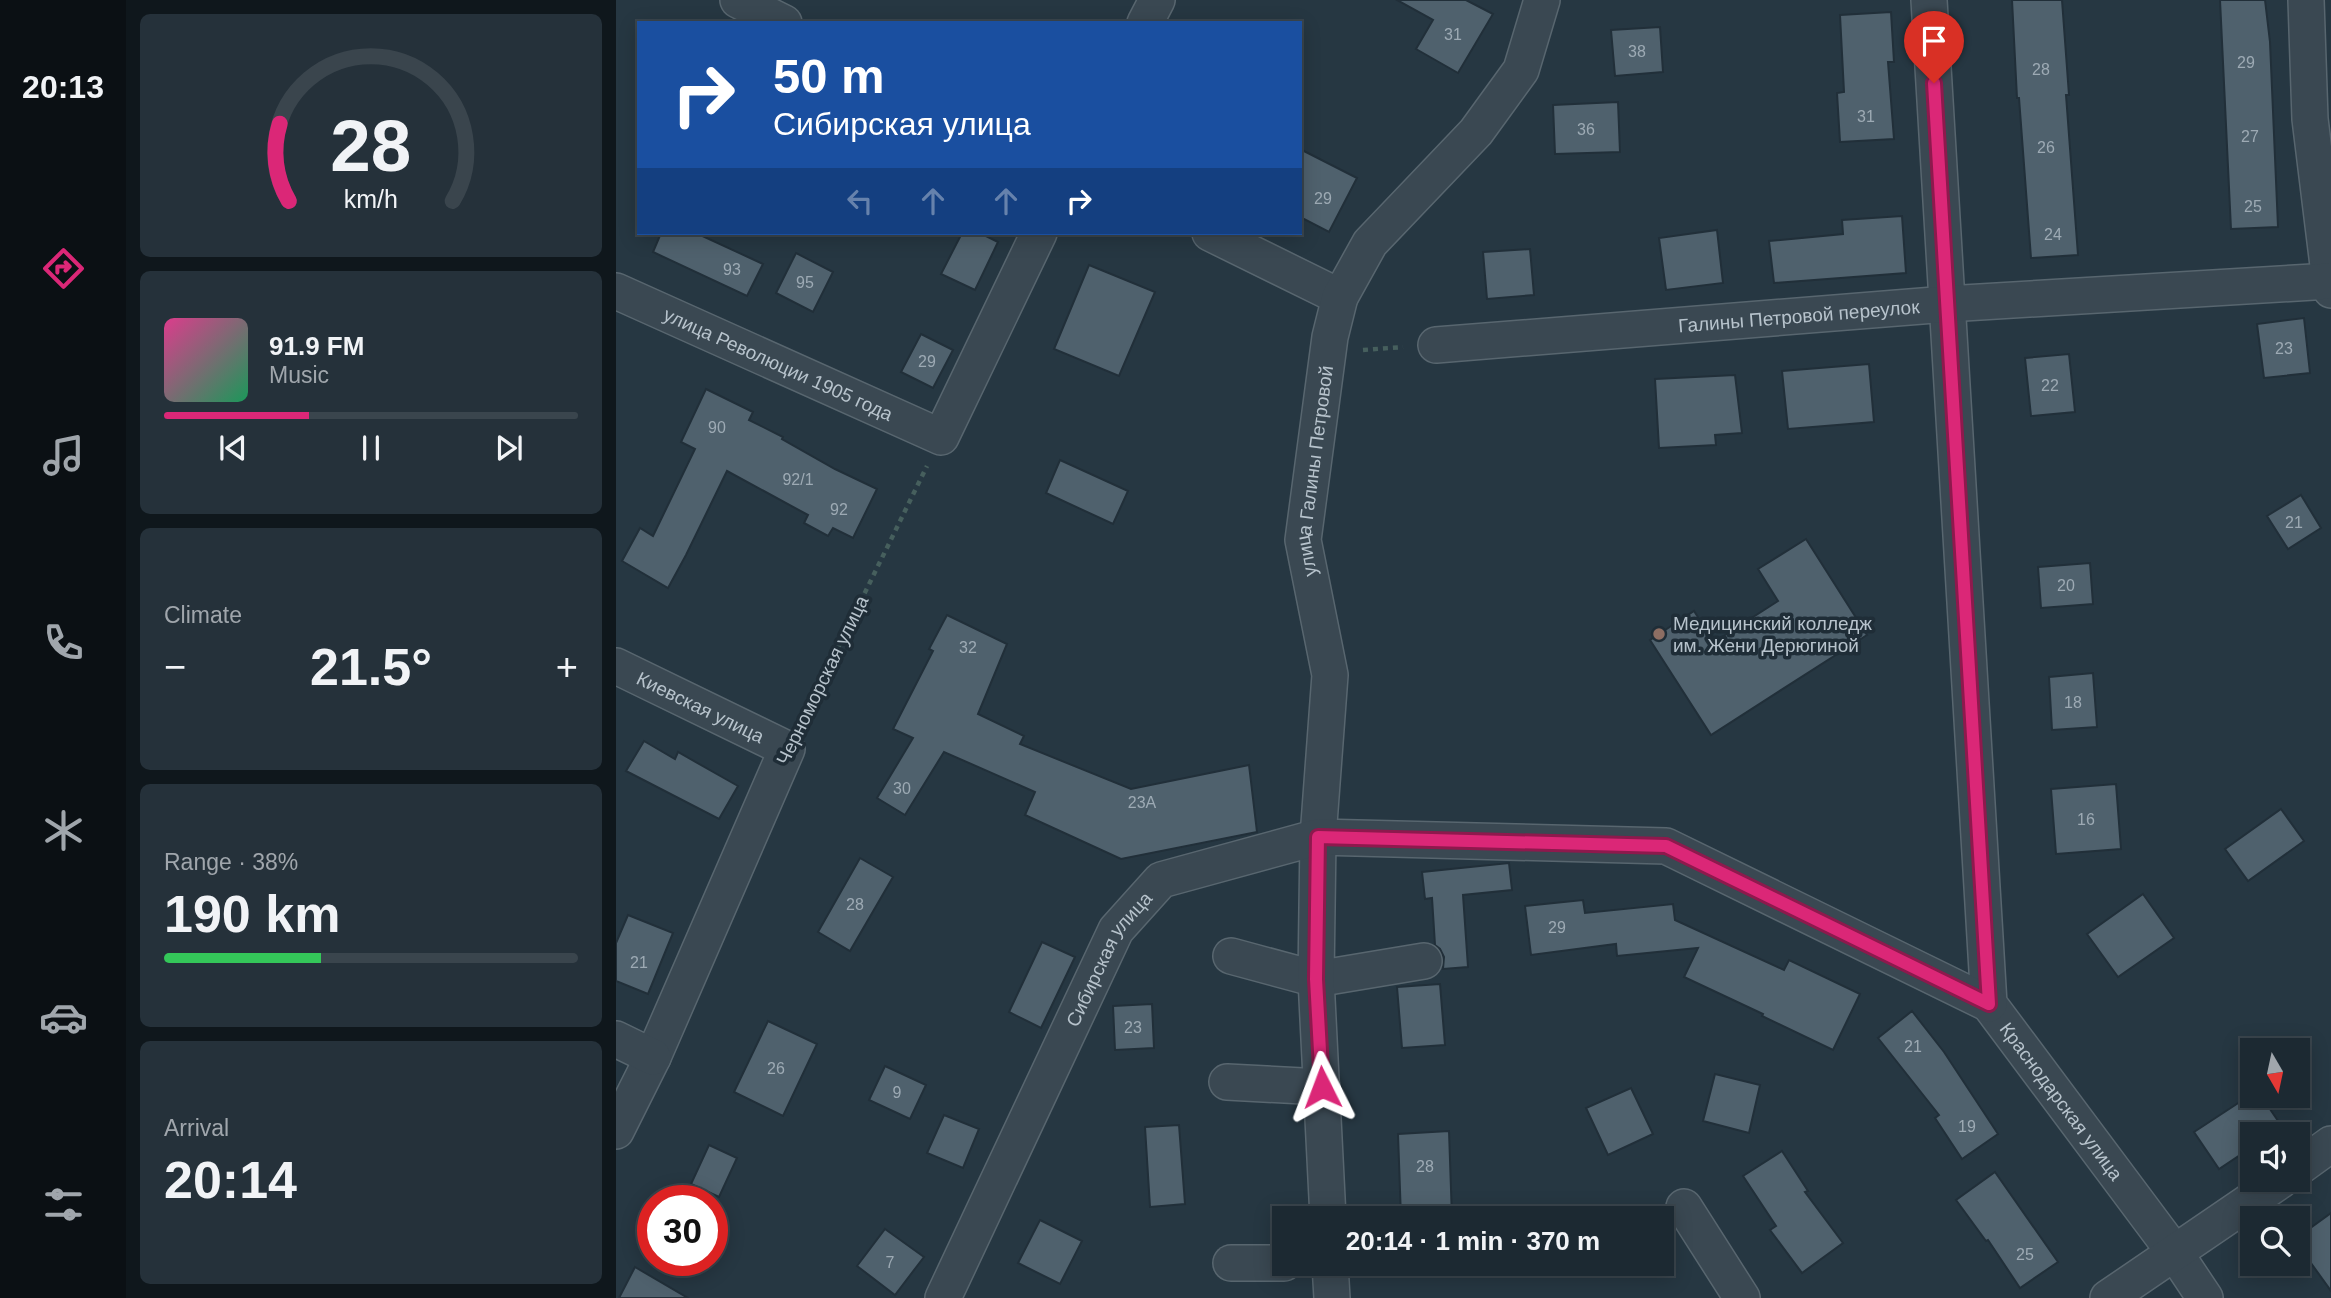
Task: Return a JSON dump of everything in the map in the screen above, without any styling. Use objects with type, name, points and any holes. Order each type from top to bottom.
[{"type":"street","points":[[738,0],[780,21]]},
{"type":"street","points":[[1146,21],[1157,0]]},
{"type":"street","name":"улица Галины Петровой","points":[[1327,1206],[1316,979],[1318,837],[1330,675],[1303,540],[1328,353],[1340,298],[1370,243],[1476,132],[1521,70],[1542,0]]},
{"type":"street","name":"Краснодарская улица","points":[[1929,0],[1989,1004],[2175,1253],[2205,1298]]},
{"type":"street","points":[[2306,0],[2310,119],[2330,285]]},
{"type":"street","points":[[941,437],[1038,235]]},
{"type":"street","points":[[1214,235],[1340,298]]},
{"type":"street","name":"Галины Петровой переулок","points":[[1436,345],[1947,304],[2330,285]]},
{"type":"street","name":"улица Революции 1905 года","points":[[616,290],[941,437]]},
{"type":"street","name":"Киевская улица","points":[[616,666],[788,749]]},
{"type":"street","name":"Черноморская улица","points":[[616,1131],[653,1057],[788,749]]},
{"type":"street","name":"Сибирская улица","points":[[943,1298],[1116,930],[1161,880],[1318,837],[1666,846],[1989,1004]]},
{"type":"street","points":[[1231,956],[1316,979],[1424,961]]},
{"type":"street","points":[[616,1039],[653,1057]]},
{"type":"street","points":[[1227,1082],[1322,1087]]},
{"type":"street","points":[[2310,1159],[2331,1144]]},
{"type":"street","points":[[2108,1298],[2264,1192]]},
{"type":"street","points":[[1684,1207],[1742,1298]]},
{"type":"street","points":[[1231,1263],[1272,1263]]},
{"type":"street","points":[[1331,1276],[1332,1298]]},
{"type":"path","points":[[1328,353],[1436,345]]},
{"type":"path","name":"Черноморская улица","points":[[788,749],[941,437]]},
{"type":"building","points":[[1397,0],[1466,0],[1493,14],[1458,73],[1416,49],[1433,20]]},
{"type":"building","points":[[2012,0],[2062,0],[2078,255],[2031,258],[2017,98]]},
{"type":"building","points":[[2220,0],[2265,0],[2270,42],[2278,227],[2231,229]]},
{"type":"building","points":[[1891,12],[1894,62],[1888,62],[1894,139],[1840,142],[1837,93],[1844,92],[1840,15]]},
{"type":"building","points":[[1660,27],[1663,72],[1615,76],[1611,30]]},
{"type":"building","points":[[1618,102],[1620,152],[1555,154],[1553,105]]},
{"type":"building","points":[[1302,150],[1357,178],[1329,232],[1302,218]]},
{"type":"building","points":[[1902,216],[1906,273],[1774,283],[1769,241],[1843,234],[1842,220]]},
{"type":"building","points":[[1717,230],[1723,283],[1666,290],[1659,238]]},
{"type":"building","points":[[660,235],[700,235],[763,264],[747,296],[653,252]]},
{"type":"building","points":[[961,235],[984,235],[998,242],[975,290],[941,274]]},
{"type":"building","points":[[1530,249],[1534,295],[1487,299],[1483,252]]},
{"type":"building","points":[[796,253],[833,272],[813,312],[776,293]]},
{"type":"building","points":[[1089,265],[1155,292],[1119,376],[1054,349]]},
{"type":"building","points":[[2304,318],[2310,373],[2264,378],[2257,324]]},
{"type":"building","points":[[921,334],[953,350],[933,388],[901,372]]},
{"type":"building","points":[[2069,354],[2075,412],[2031,416],[2025,358]]},
{"type":"building","points":[[1869,364],[1874,422],[1788,429],[1782,371]]},
{"type":"building","points":[[1735,375],[1742,433],[1715,435],[1716,445],[1659,448],[1655,379]]},
{"type":"building","points":[[706,389],[753,412],[749,420],[835,469],[877,489],[853,538],[833,528],[828,536],[804,523],[808,515],[727,471],[668,588],[622,561],[640,528],[653,536],[695,449],[681,442]]},
{"type":"building","points":[[1060,460],[1128,491],[1113,524],[1046,493]]},
{"type":"building","points":[[2301,495],[2321,528],[2288,549],[2267,516]]},
{"type":"building","points":[[1806,539],[1867,635],[1711,735],[1650,640],[1694,611],[1714,642],[1778,601],[1758,569]]},
{"type":"building","points":[[2090,563],[2093,604],[2041,608],[2038,567]]},
{"type":"building","points":[[947,615],[1007,644],[978,714],[1024,736],[1020,744],[1131,789],[1249,765],[1257,832],[1121,859],[1025,815],[1035,792],[944,752],[905,815],[877,798],[913,738],[893,729],[933,651],[929,649]]},
{"type":"building","points":[[2093,673],[2097,727],[2052,730],[2049,677]]},
{"type":"building","points":[[644,741],[675,759],[678,752],[738,786],[719,819],[626,771]]},
{"type":"building","points":[[2116,784],[2121,849],[2056,854],[2051,789]]},
{"type":"building","points":[[2281,809],[2304,841],[2248,881],[2225,849]]},
{"type":"building","points":[[860,858],[893,877],[850,951],[818,932]]},
{"type":"building","points":[[1509,863],[1512,890],[1463,895],[1468,967],[1443,969],[1444,957],[1435,945],[1432,898],[1425,899],[1422,872]]},
{"type":"building","points":[[2143,894],[2174,938],[2118,977],[2087,934]]},
{"type":"building","points":[[1583,900],[1585,913],[1673,904],[1675,920],[1784,970],[1789,960],[1860,994],[1833,1050],[1684,977],[1698,948],[1617,956],[1616,944],[1531,955],[1525,906]]},
{"type":"building","points":[[628,915],[673,933],[648,994],[616,981],[616,943]]},
{"type":"building","points":[[1042,942],[1075,957],[1041,1028],[1009,1012]]},
{"type":"building","points":[[1440,984],[1445,1045],[1402,1048],[1397,987]]},
{"type":"building","points":[[1152,1004],[1154,1048],[1115,1050],[1113,1006]]},
{"type":"building","points":[[1912,1011],[1944,1052],[1998,1134],[1962,1159],[1935,1118],[1939,1115],[1878,1038]]},
{"type":"building","points":[[768,1021],[817,1044],[783,1116],[734,1092]]},
{"type":"building","points":[[885,1066],[926,1085],[910,1119],[869,1100]]},
{"type":"building","points":[[1715,1074],[1760,1085],[1749,1133],[1703,1121]]},
{"type":"building","points":[[1631,1088],[1653,1134],[1608,1155],[1586,1108]]},
{"type":"building","points":[[2240,1102],[2240,1108],[2269,1108],[2279,1122],[2240,1122],[2240,1155],[2219,1169],[2194,1132]]},
{"type":"building","points":[[944,1115],[979,1129],[963,1168],[927,1153]]},
{"type":"building","points":[[1179,1125],[1185,1204],[1150,1207],[1145,1127]]},
{"type":"building","points":[[1449,1131],[1452,1206],[1401,1206],[1398,1134]]},
{"type":"building","points":[[709,1145],[737,1158],[725,1185],[691,1184]]},
{"type":"building","points":[[1782,1151],[1808,1191],[1805,1192],[1843,1243],[1802,1273],[1770,1230],[1776,1226],[1743,1176]]},
{"type":"building","points":[[1995,1172],[2058,1262],[2020,1288],[1988,1240],[1986,1241],[1956,1200]]},
{"type":"building","points":[[2331,1213],[2331,1291],[2310,1262],[2310,1228]]},
{"type":"building","points":[[1040,1220],[1082,1241],[1060,1284],[1018,1263]]},
{"type":"building","points":[[885,1229],[924,1257],[895,1295],[857,1266]]},
{"type":"building","points":[[635,1267],[637,1276],[650,1276],[688,1298],[619,1298]]},
{"type":"place","name":"Медицинский колледж им. Жени Дерюгиной","points":[[1659,634]]},
{"type":"route","points":[[1322,1087],[1316,979],[1318,837],[1666,846],[1989,1004],[1934,83]]}]
